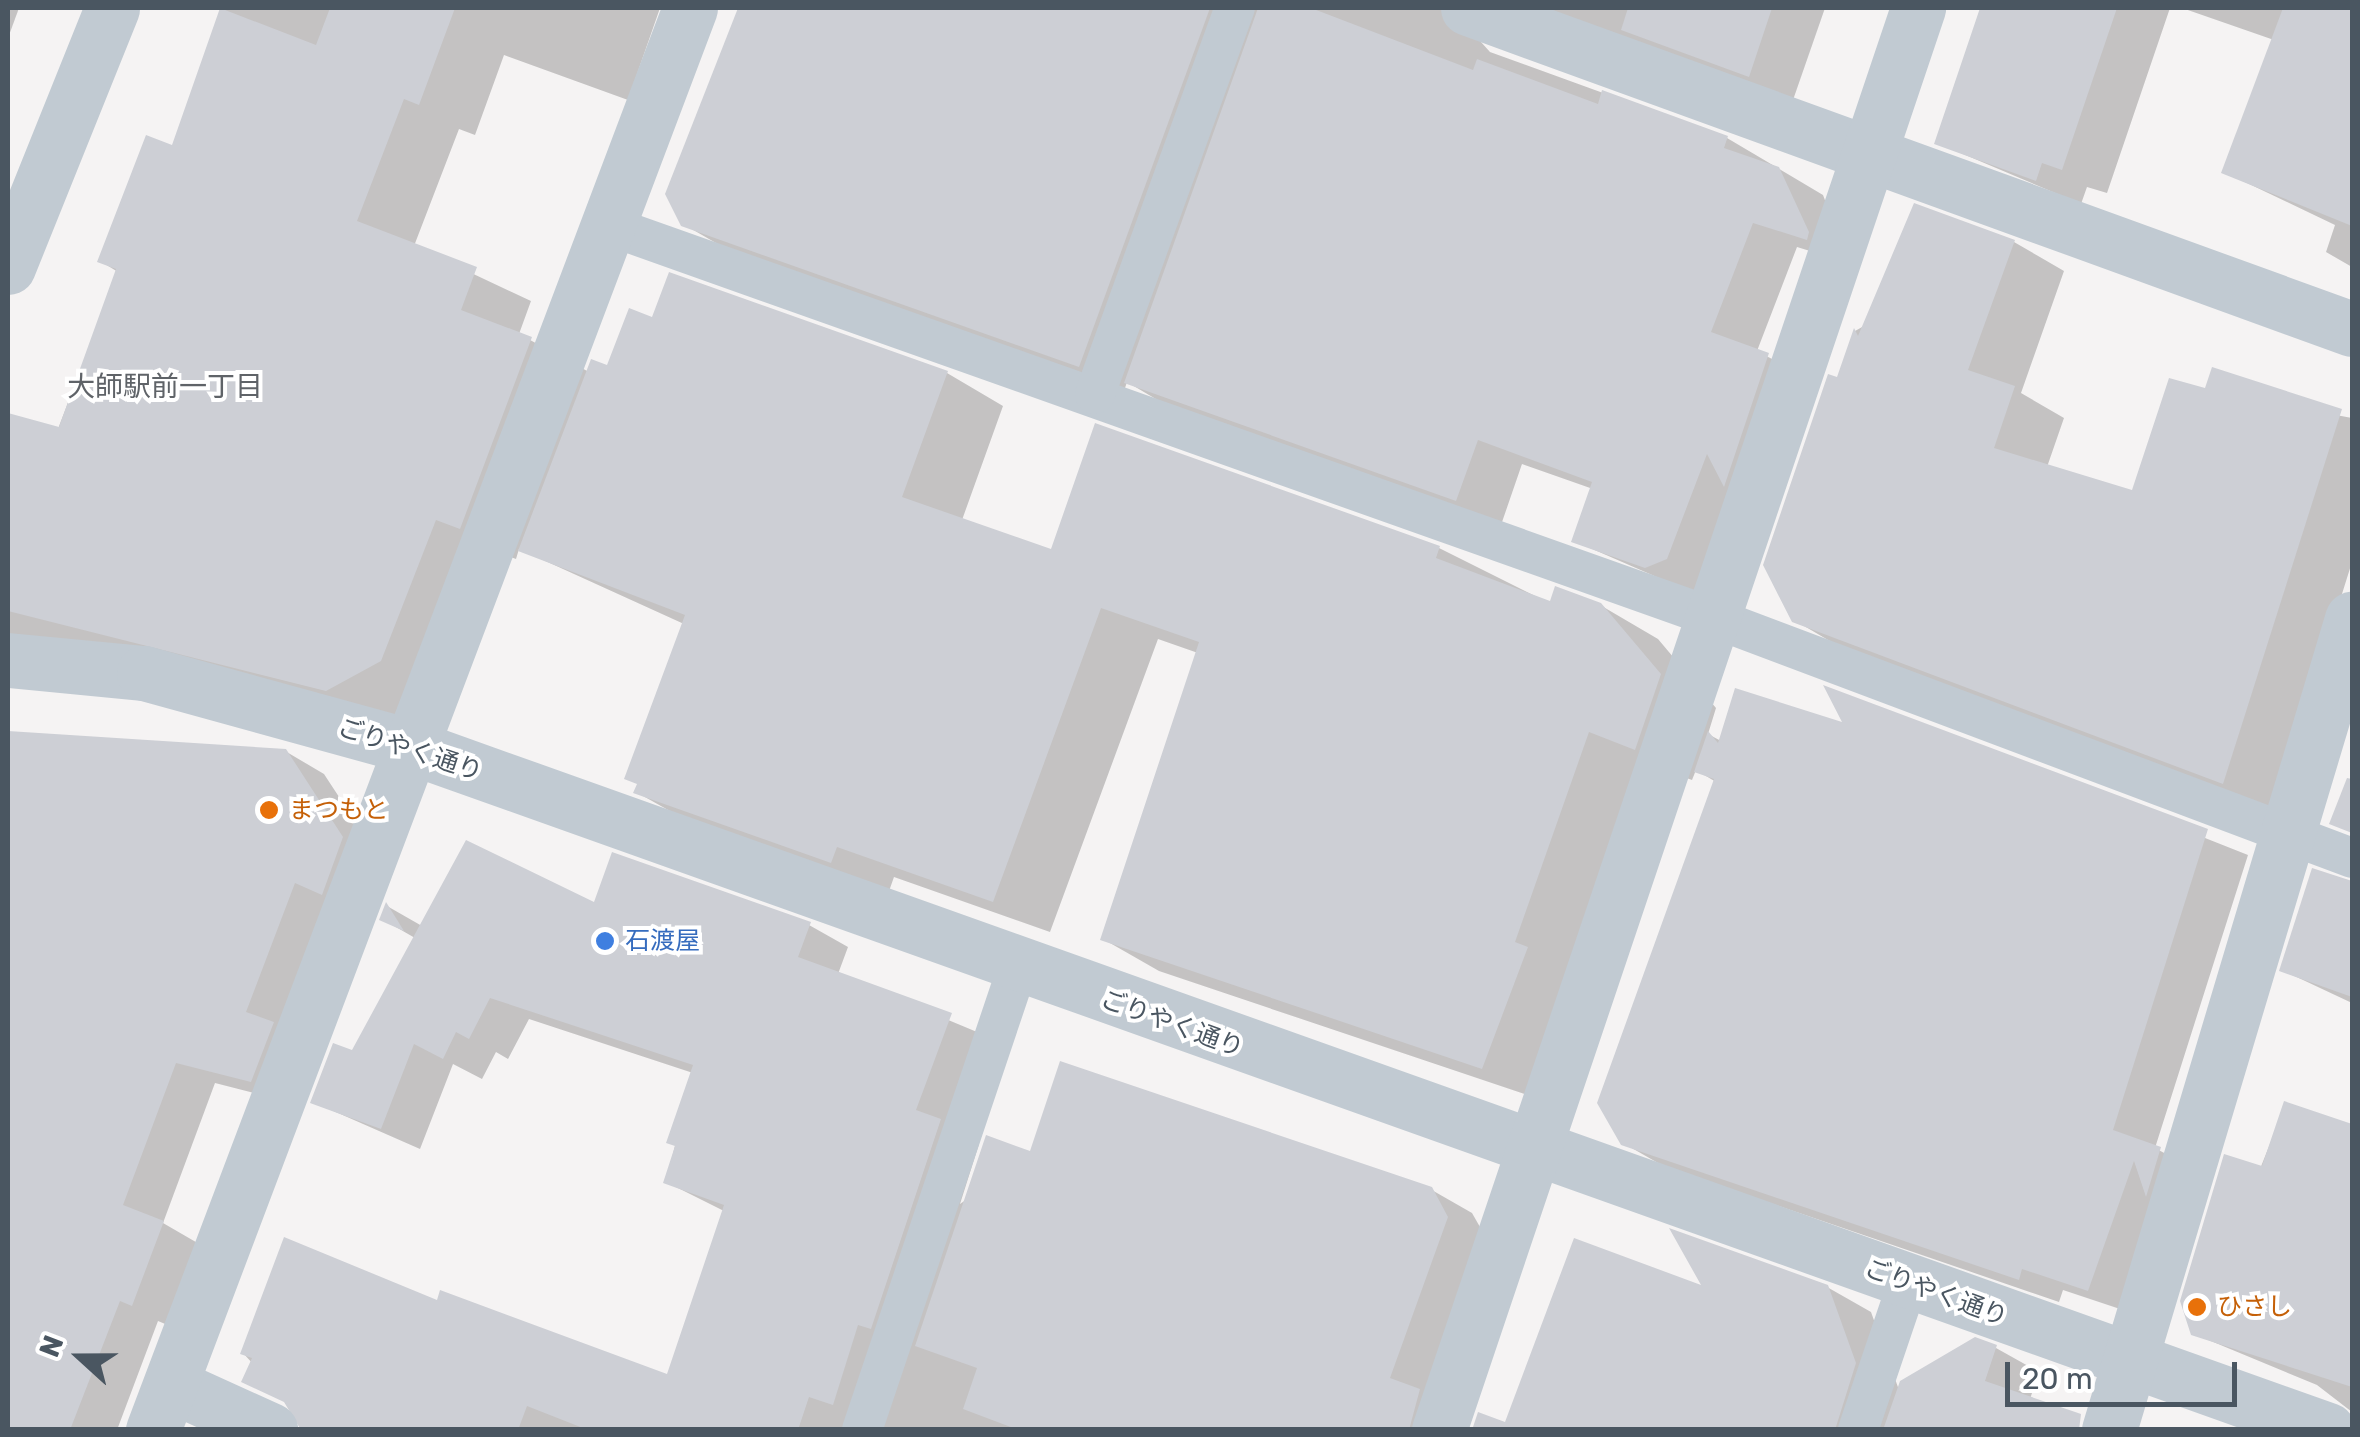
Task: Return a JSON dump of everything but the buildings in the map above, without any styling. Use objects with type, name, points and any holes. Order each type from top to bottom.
[{"type":"street","points":[[8,266],[112,8]]},
{"type":"street","points":[[270,1430],[162,1407],[690,8]]},
{"type":"street","points":[[1468,8],[1868,158],[2352,329]]},
{"type":"street","points":[[1439,1430],[1706,615],[1918,8]]},
{"type":"street","points":[[2109,1430],[2352,619]]},
{"type":"street","name":"ごりやく通り","points":[[8,660],[144,673],[409,746],[1530,1152],[2328,1430]]},
{"type":"lane","points":[[1095,394],[1235,8]]},
{"type":"lane","points":[[610,226],[1095,394],[1706,615],[2288,830],[2352,858]]},
{"type":"lane","points":[[862,1430],[1017,968]]},
{"type":"lane","points":[[1858,1430],[1908,1282]]},
{"type":"place","name":"まつもと","points":[[269,810]]},
{"type":"place","name":"石渡屋","points":[[605,941]]},
{"type":"place","name":"ひさし","points":[[2197,1307]]},
{"type":"district","name":"大師駅前一丁目","points":[[165,387]]}]
